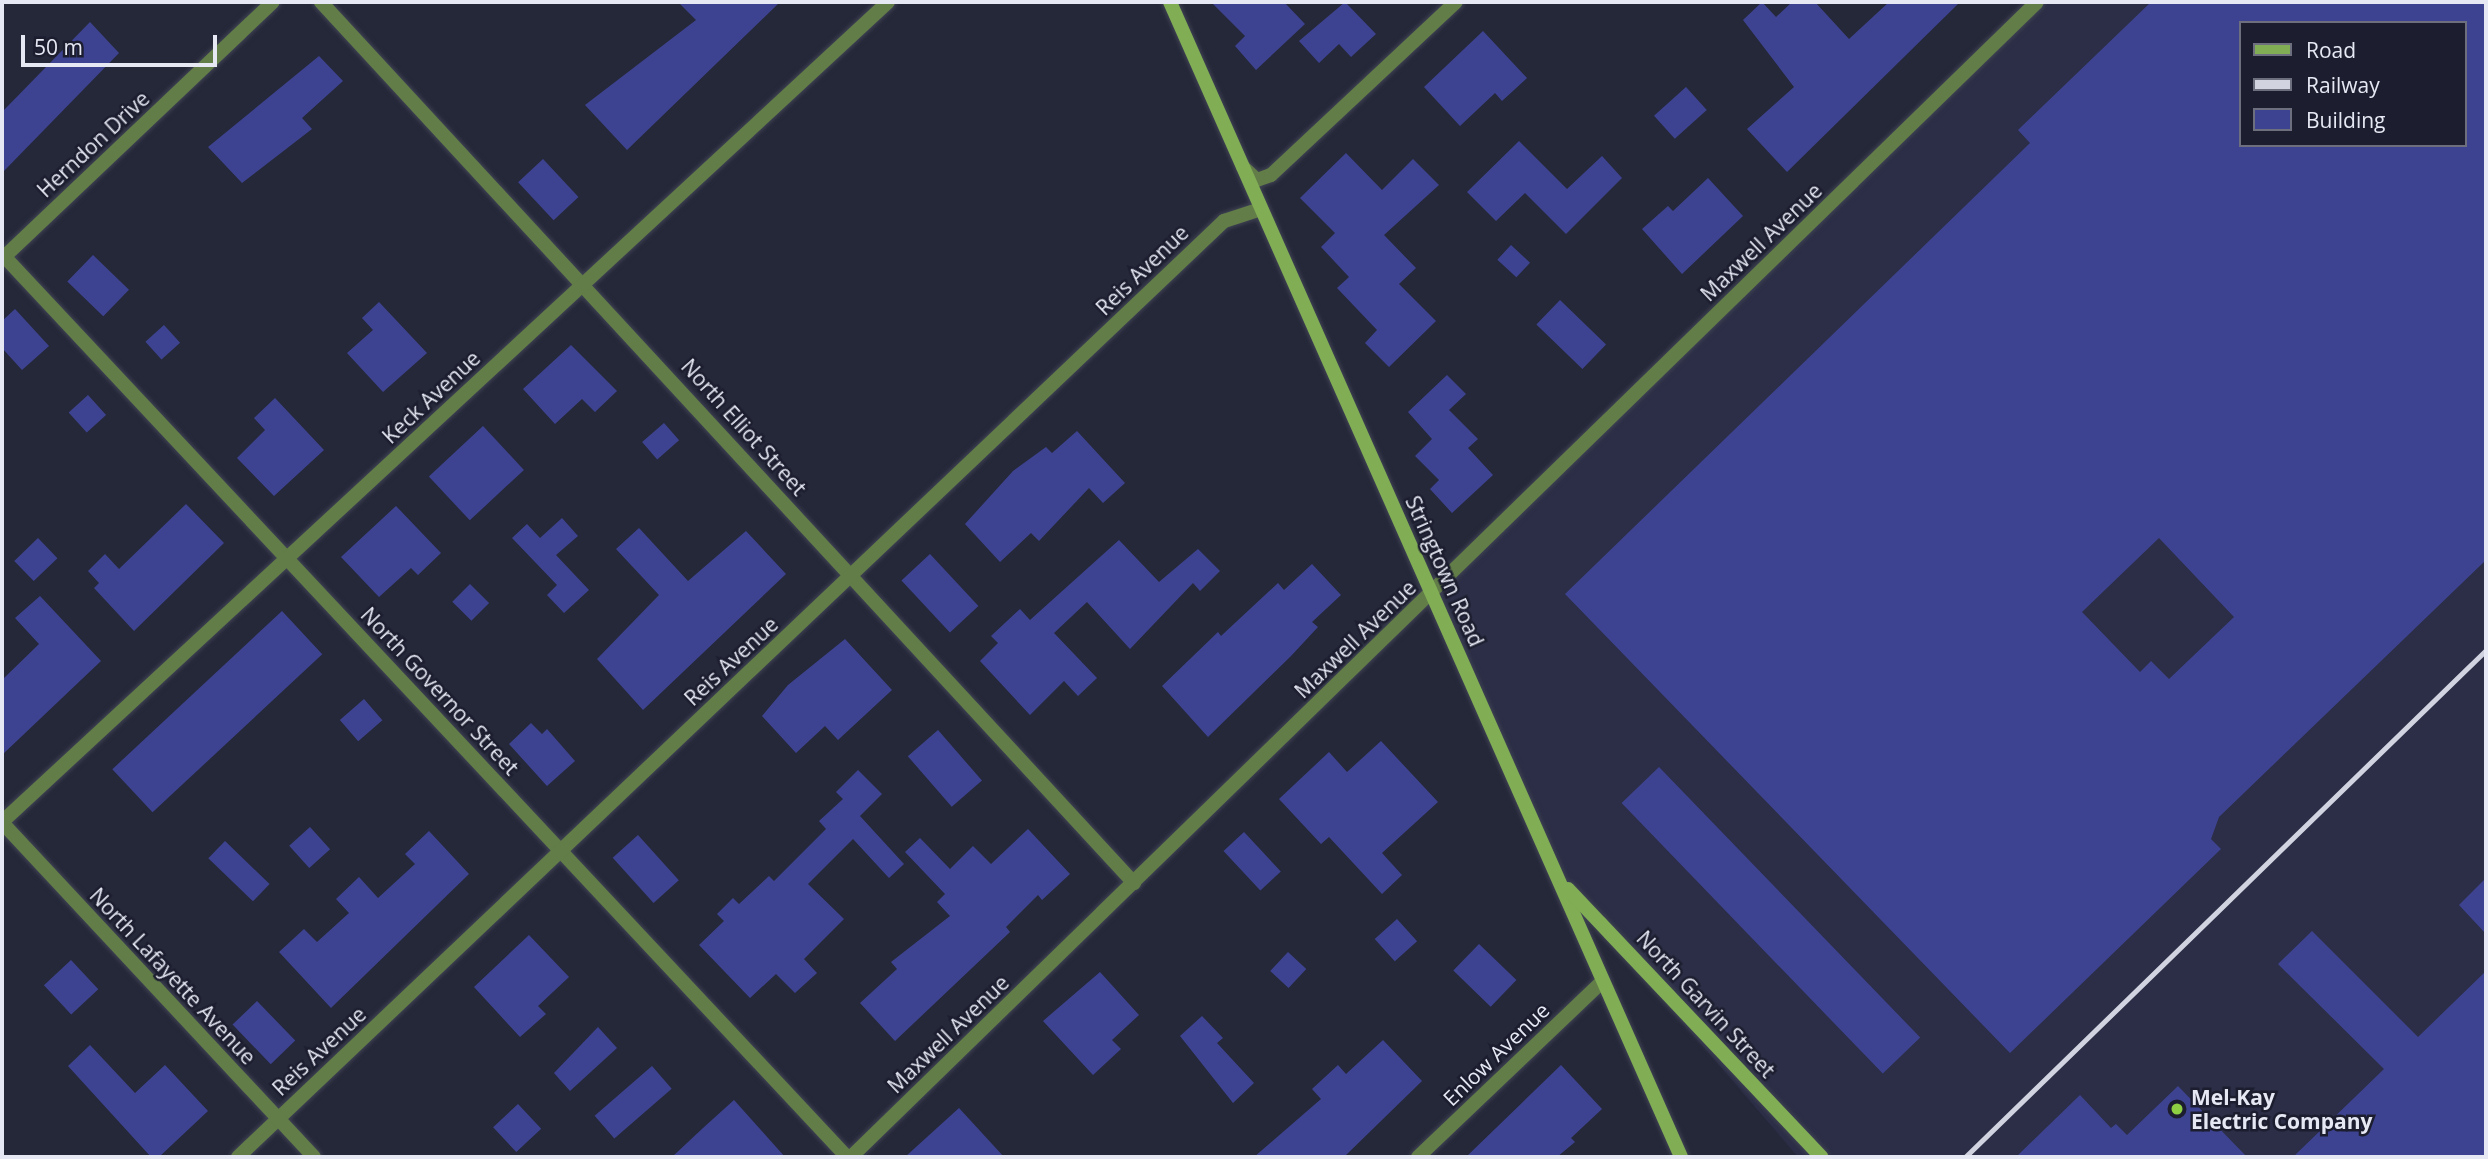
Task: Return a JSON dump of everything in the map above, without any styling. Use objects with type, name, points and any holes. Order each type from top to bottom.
[{"type":"main road","name":"Stringtown Road","points":[[1170,2],[1681,1157]]},
{"type":"main road","name":"North Garvin Street","points":[[1560,880],[1821,1157]]},
{"type":"street","name":"Herndon Drive","points":[[3,257],[273,2]]},
{"type":"street","name":"North Elliot Street","points":[[321,2],[585,282],[1134,883]]},
{"type":"street","name":"Keck Avenue","points":[[2,822],[888,2]]},
{"type":"street","points":[[1242,166],[1257,180],[1272,175],[1456,2]]},
{"type":"street","name":"Maxwell Avenue","points":[[849,1157],[1134,883],[2037,2]]},
{"type":"street","name":"Reis Avenue","points":[[238,1157],[1224,221],[1260,209]]},
{"type":"street","name":"North Governor Street","points":[[3,257],[849,1157]]},
{"type":"street","name":"North Lafayette Avenue","points":[[2,822],[314,1157]]},
{"type":"street","name":"Enlow Avenue","points":[[1419,1157],[1603,981]]},
{"type":"shaded area","points":[[2040,2],[2486,2],[2486,1157],[1798,1157],[1560,880],[1432,593]]},
{"type":"building","points":[[678,2],[780,2],[627,150],[585,105],[696,20]]},
{"type":"building","points":[[1211,2],[1284,2],[1305,24],[1256,70],[1235,46],[1245,36]]},
{"type":"building","points":[[1345,2],[1376,34],[1351,57],[1339,44],[1319,63],[1299,41]]},
{"type":"building","points":[[1762,2],[1776,17],[1792,2],[1815,2],[1849,39],[1889,2],[1960,2],[1787,172],[1747,129],[1794,87],[1743,20]]},
{"type":"building","points":[[2151,2],[2486,2],[2486,560],[2219,817],[2211,839],[2221,849],[2010,1053],[1565,594],[2030,143],[2018,130]],"holes":[[[2159,538],[2234,617],[2169,679],[2151,661],[2140,672],[2082,612]]]},
{"type":"building","points":[[90,22],[119,53],[2,173],[2,112]]},
{"type":"building","points":[[1483,31],[1527,78],[1502,101],[1495,93],[1460,126],[1424,87]]},
{"type":"building","points":[[319,56],[343,81],[302,118],[312,129],[242,183],[208,147]]},
{"type":"building","points":[[1686,87],[1707,110],[1675,139],[1654,116]]},
{"type":"building","points":[[1519,141],[1567,189],[1602,156],[1622,178],[1566,234],[1525,193],[1496,221],[1467,192]]},
{"type":"building","points":[[1346,153],[1382,190],[1413,159],[1439,185],[1384,235],[1416,268],[1399,284],[1436,321],[1389,367],[1365,343],[1377,330],[1337,288],[1349,277],[1321,247],[1335,233],[1300,198]]},
{"type":"building","points":[[543,159],[578,197],[554,220],[518,182]]},
{"type":"building","points":[[1708,178],[1743,216],[1682,274],[1642,229],[1668,206],[1673,211]]},
{"type":"building","points":[[1511,245],[1530,263],[1516,277],[1497,260]]},
{"type":"building","points":[[93,255],[129,290],[103,316],[67,282]]},
{"type":"building","points":[[1560,300],[1606,344],[1582,369],[1536,324]]},
{"type":"building","points":[[379,302],[427,353],[383,392],[347,353],[373,330],[362,318]]},
{"type":"building","points":[[15,309],[49,346],[22,370],[2,348],[2,321]]},
{"type":"building","points":[[164,325],[180,343],[161,360],[145,342]]},
{"type":"building","points":[[571,345],[617,391],[595,412],[582,399],[555,424],[523,389]]},
{"type":"building","points":[[1447,375],[1466,394],[1449,410],[1478,439],[1468,448],[1493,475],[1452,513],[1430,489],[1439,480],[1415,456],[1432,439],[1408,412]]},
{"type":"building","points":[[88,395],[106,415],[87,432],[69,412]]},
{"type":"building","points":[[275,398],[324,450],[274,496],[237,458],[265,430],[254,418]]},
{"type":"building","points":[[664,423],[679,440],[657,459],[642,442]]},
{"type":"building","points":[[483,426],[524,470],[470,520],[429,476]]},
{"type":"building","points":[[1077,431],[1125,483],[1103,503],[1089,488],[1039,541],[1031,533],[1000,562],[965,524],[1013,471],[1046,447],[1052,453]]},
{"type":"building","points":[[186,504],[224,543],[134,631],[94,588],[99,583],[88,571],[105,554],[119,569]]},
{"type":"building","points":[[396,506],[441,553],[418,575],[411,568],[379,597],[341,557]]},
{"type":"building","points":[[562,518],[578,536],[556,555],[589,590],[564,613],[547,595],[557,585],[512,538],[527,524],[540,538]]},
{"type":"building","points":[[639,528],[688,581],[746,531],[786,574],[643,710],[597,659],[659,595],[616,549]]},
{"type":"building","points":[[38,538],[57,558],[34,581],[14,561]]},
{"type":"building","points":[[1119,540],[1159,582],[1198,549],[1220,571],[1200,591],[1193,583],[1130,649],[1087,602],[1054,633],[1097,678],[1078,696],[1064,681],[1030,715],[980,661],[998,643],[991,636],[1020,609],[1030,620]]},
{"type":"building","points":[[930,554],[978,606],[950,633],[901,581]]},
{"type":"building","points":[[1312,564],[1341,595],[1312,622],[1318,627],[1291,656],[1208,737],[1162,686],[1218,632],[1221,636],[1278,583],[1284,590]]},
{"type":"building","points":[[470,584],[489,603],[471,621],[452,602]]},
{"type":"building","points":[[40,596],[101,661],[2,755],[2,680],[39,644],[15,618]]},
{"type":"building","points":[[282,611],[322,654],[153,812],[112,769]]},
{"type":"building","points":[[845,639],[892,690],[838,740],[825,726],[796,753],[762,716],[788,685]]},
{"type":"building","points":[[364,699],[382,720],[358,741],[340,720]]},
{"type":"building","points":[[531,723],[542,734],[547,729],[575,761],[547,786],[509,744]]},
{"type":"building","points":[[938,730],[982,781],[952,807],[908,756]]},
{"type":"building","points":[[1381,741],[1438,802],[1382,853],[1402,875],[1382,894],[1329,837],[1321,844],[1279,799],[1329,752],[1347,772]]},
{"type":"building","points":[[1659,767],[1920,1037],[1883,1074],[1622,803]]},
{"type":"building","points":[[858,770],[882,794],[860,816],[904,864],[889,878],[853,839],[808,884],[844,919],[804,959],[817,973],[795,993],[776,974],[750,998],[699,945],[724,921],[717,914],[733,898],[739,904],[769,876],[774,881],[826,829],[819,821],[843,799],[836,792]]},
{"type":"building","points":[[310,827],[330,849],[309,868],[289,846]]},
{"type":"building","points":[[1028,829],[1070,874],[1042,900],[1038,895],[1006,927],[1010,932],[895,1041],[860,1003],[897,969],[891,962],[950,916],[937,902],[945,894],[905,852],[920,838],[950,869],[973,846],[991,864]]},
{"type":"building","points":[[429,831],[469,874],[331,1008],[279,952],[304,929],[317,942],[349,913],[336,899],[359,877],[378,898],[415,864],[405,854]]},
{"type":"building","points":[[1244,832],[1281,871],[1260,891],[1224,851]]},
{"type":"building","points":[[638,835],[679,880],[654,903],[613,858]]},
{"type":"building","points":[[225,841],[270,884],[253,901],[208,858]]},
{"type":"building","points":[[2486,878],[2486,934],[2459,905]]},
{"type":"building","points":[[1397,919],[1417,941],[1395,961],[1375,939]]},
{"type":"building","points":[[2312,931],[2418,1037],[2486,971],[2486,1157],[2293,1157],[2384,1069],[2278,964]]},
{"type":"building","points":[[529,935],[569,977],[538,1006],[546,1014],[520,1037],[474,987]]},
{"type":"building","points":[[1479,944],[1516,980],[1491,1007],[1453,971]]},
{"type":"building","points":[[1288,952],[1306,969],[1289,988],[1270,971]]},
{"type":"building","points":[[71,960],[98,989],[71,1014],[44,985]]},
{"type":"building","points":[[1100,972],[1139,1015],[1112,1040],[1121,1049],[1093,1075],[1043,1021]]},
{"type":"building","points":[[257,1001],[295,1041],[271,1064],[233,1025]]},
{"type":"building","points":[[1202,1016],[1223,1038],[1217,1043],[1254,1083],[1233,1103],[1180,1036]]},
{"type":"building","points":[[598,1027],[617,1048],[570,1091],[554,1073]]},
{"type":"building","points":[[1383,1040],[1422,1081],[1344,1157],[1254,1157],[1321,1099],[1312,1089],[1338,1065],[1346,1074]]},
{"type":"building","points":[[90,1045],[135,1093],[165,1065],[208,1111],[159,1157],[151,1157],[68,1066]]},
{"type":"building","points":[[1561,1065],[1602,1109],[1571,1138],[1575,1142],[1557,1157],[1466,1157]]},
{"type":"building","points":[[652,1066],[672,1089],[614,1139],[595,1116]]},
{"type":"building","name":"Mel-Kay Electric Company","points":[[2178,1086],[2247,1157],[2016,1157],[2080,1095],[2111,1128],[2116,1124],[2127,1135]]},
{"type":"building","points":[[734,1100],[785,1157],[672,1157],[703,1128]]},
{"type":"building","points":[[518,1104],[541,1129],[516,1152],[493,1127]]},
{"type":"building","points":[[959,1108],[1004,1157],[905,1157]]},
{"type":"railway","points":[[1965,1157],[2486,650]]},
{"type":"place","name":"Mel-Kay Electric Company","points":[[2177,1109]]}]
